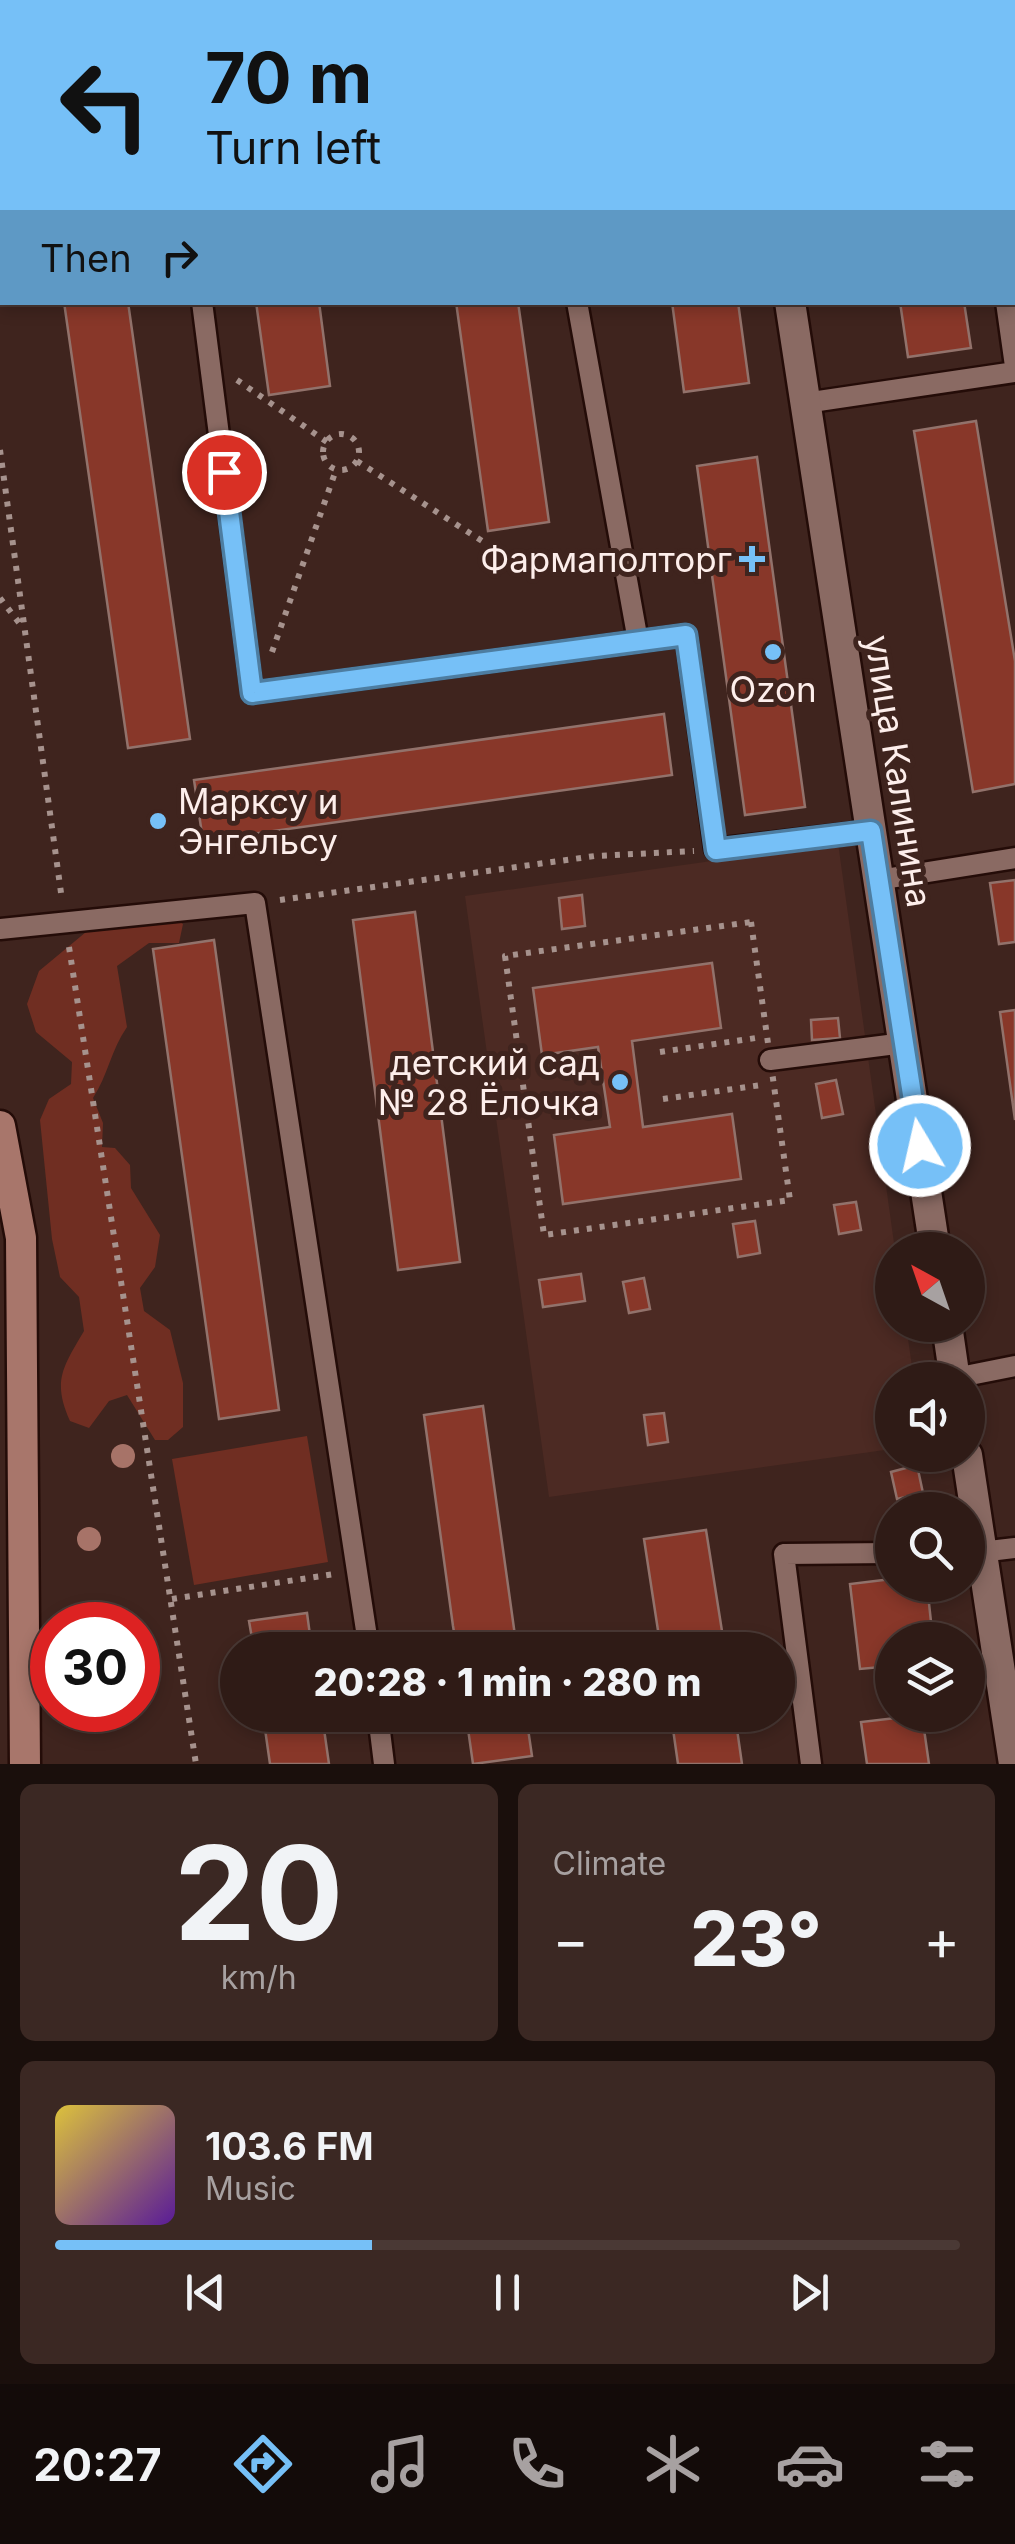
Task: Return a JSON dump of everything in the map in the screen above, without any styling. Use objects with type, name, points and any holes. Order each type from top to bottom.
[{"type":"street","name":"улица Калинина","points":[[790,305],[932,1232]]},
{"type":"street","points":[[0,1126],[21,1238],[24,1764]]},
{"type":"street","points":[[985,1602],[1013,1744]]},
{"type":"lane","points":[[202,305],[252,693],[686,635],[716,850],[871,831]]},
{"type":"lane","points":[[578,305],[638,641]]},
{"type":"lane","points":[[805,403],[1015,369],[1006,305]]},
{"type":"lane","points":[[878,880],[1015,858]]},
{"type":"lane","points":[[0,929],[256,903],[367,1632]]},
{"type":"lane","points":[[770,1060],[904,1043]]},
{"type":"lane","points":[[985,1372],[1015,1366]]},
{"type":"lane","points":[[985,1551],[1015,1548]]},
{"type":"lane","points":[[811,1764],[784,1554],[875,1553]]},
{"type":"lane","points":[[380,1732],[384,1764]]},
{"type":"path","points":[[210,361],[327,442]]},
{"type":"path","points":[[340,434],[352,438],[358,448],[357,460],[348,469],[336,470],[325,462],[322,450],[340,434]]},
{"type":"path","points":[[0,450],[21,626],[65,921],[196,1764]]},
{"type":"path","points":[[357,460],[512,560]]},
{"type":"path","points":[[252,693],[282,632],[336,470]]},
{"type":"path","points":[[0,598],[21,626]]},
{"type":"path","points":[[256,903],[594,856],[716,850]]},
{"type":"path","points":[[751,922],[770,1060],[790,1200],[544,1234],[505,956],[751,922]]},
{"type":"path","points":[[660,1052],[767,1037]]},
{"type":"path","points":[[663,1098],[774,1083]]},
{"type":"path","points":[[172,1599],[359,1570]]},
{"type":"shaded area","points":[[838,843],[892,1232],[875,1232],[875,1342],[908,1342],[911,1362],[875,1362],[875,1451],[549,1497],[465,896]]},
{"type":"shaded area","points":[[173,918],[183,924],[179,943],[149,943],[117,966],[127,1027],[93,1098],[103,1123],[102,1147],[115,1148],[130,1165],[131,1188],[160,1235],[155,1267],[140,1288],[144,1311],[170,1330],[183,1383],[183,1427],[168,1440],[155,1440],[127,1395],[109,1401],[89,1428],[70,1421],[65,1407],[62,1374],[84,1331],[79,1297],[60,1277],[52,1239],[40,1120],[49,1099],[71,1084],[72,1062],[36,1032],[27,1004],[39,971],[86,932]]},
{"type":"shaded area","points":[[307,1436],[328,1562],[194,1585],[172,1459]]},
{"type":"building","points":[[64,305],[128,305],[190,739],[128,748]]},
{"type":"building","points":[[256,305],[319,305],[330,386],[269,395]]},
{"type":"building","points":[[456,305],[518,305],[549,522],[488,531]]},
{"type":"building","points":[[672,305],[738,305],[749,383],[684,392]]},
{"type":"building","points":[[900,305],[964,305],[971,348],[908,357]]},
{"type":"building","points":[[976,421],[1015,661],[1015,784],[973,792],[914,431]]},
{"type":"building","points":[[757,457],[805,807],[745,815],[697,466]]},
{"type":"building","points":[[664,714],[672,775],[203,841],[194,780]]},
{"type":"building","points":[[1015,880],[1015,942],[999,944],[990,883]]},
{"type":"building","points":[[582,895],[585,926],[562,929],[559,898]]},
{"type":"building","points":[[415,912],[460,1262],[398,1270],[353,920]]},
{"type":"building","points":[[214,940],[279,1410],[219,1419],[153,949]]},
{"type":"building","name":"детский сад № 28 Ёлочка","points":[[712,963],[721,1028],[632,1041],[643,1127],[732,1114],[741,1179],[563,1204],[554,1135],[610,1127],[598,1047],[542,1055],[533,988]]},
{"type":"building","points":[[1015,1010],[1015,1120],[1000,1012]]},
{"type":"building","points":[[838,1018],[840,1038],[812,1040],[811,1020]]},
{"type":"building","points":[[836,1080],[843,1114],[822,1118],[816,1084]]},
{"type":"building","points":[[856,1202],[861,1230],[839,1234],[834,1205]]},
{"type":"building","points":[[755,1221],[760,1253],[738,1257],[733,1224]]},
{"type":"building","points":[[581,1274],[585,1301],[543,1307],[539,1280]]},
{"type":"building","points":[[644,1278],[650,1309],[629,1313],[623,1282]]},
{"type":"building","points":[[483,1406],[514,1632],[454,1632],[424,1415]]},
{"type":"building","points":[[664,1413],[668,1442],[648,1445],[644,1415]]},
{"type":"building","points":[[891,1472],[918,1472],[923,1492],[895,1492]]},
{"type":"building","points":[[706,1530],[722,1632],[658,1632],[644,1539]]},
{"type":"building","points":[[875,1581],[875,1602],[929,1602],[931,1622],[875,1622],[875,1668],[860,1669],[850,1584]]},
{"type":"building","points":[[307,1613],[310,1632],[251,1632],[249,1621]]},
{"type":"building","points":[[875,1720],[875,1732],[924,1732],[929,1764],[867,1764],[861,1722]]},
{"type":"building","points":[[265,1732],[324,1732],[329,1764],[270,1764]]},
{"type":"building","points":[[468,1732],[528,1732],[532,1756],[473,1764]]},
{"type":"building","points":[[673,1732],[737,1732],[742,1764],[678,1764]]},
{"type":"place","name":"Фармаполторг","points":[[752,559]]},
{"type":"place","name":"Ozon","points":[[773,652]]},
{"type":"place","name":"Марксу и Энгельсу","points":[[158,821]]},
{"type":"place","name":"детский сад № 28 Ёлочка","points":[[620,1082]]},
{"type":"route","points":[[224,472],[252,693],[686,635],[716,850],[871,831],[920,1146]]}]
